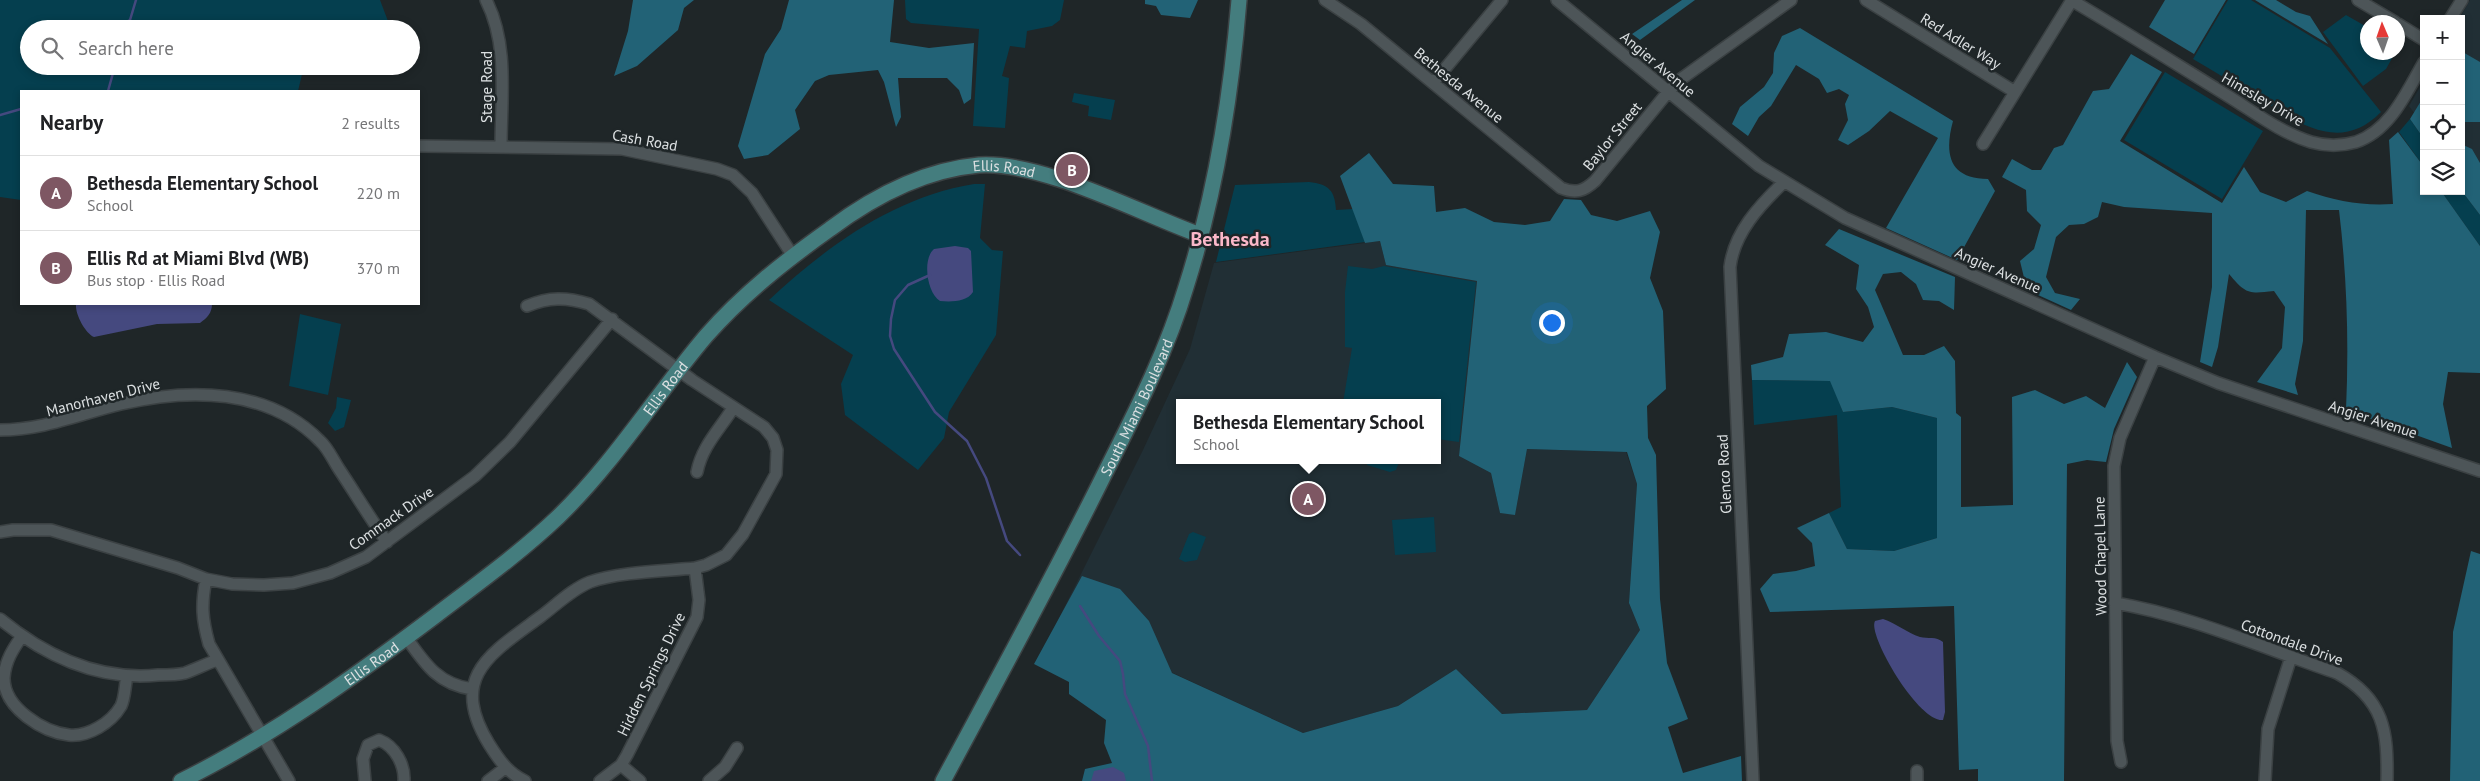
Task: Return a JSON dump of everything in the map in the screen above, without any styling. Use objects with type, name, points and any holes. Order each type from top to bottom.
[{"type":"main road","name":"South Miami Boulevard","points":[[943,781],[1056,573],[1148,388],[1176,316],[1214,185],[1225,131],[1239,0]]},
{"type":"main road","name":"Ellis Road","points":[[181,781],[290,720],[406,637],[499,567],[559,516],[589,484],[705,338],[741,299],[793,256],[862,206],[900,186],[930,174],[976,166],[1017,168],[1057,179],[1200,235]]},
{"type":"street","name":"Stage Road","points":[[486,0],[501,46],[501,147]]},
{"type":"street","name":"Bethesda Avenue","points":[[1325,0],[1361,24],[1561,188],[1575,192]]},
{"type":"street","points":[[1433,83],[1502,0]]},
{"type":"street","name":"Angier Avenue","points":[[1557,0],[1739,151],[1783,183],[1865,228],[2155,357],[2269,402],[2480,471]]},
{"type":"street","points":[[1668,92],[1689,72],[1791,0]]},
{"type":"street","name":"Red Adler Way","points":[[1866,0],[2015,92]]},
{"type":"street","points":[[1983,144],[2072,0]]},
{"type":"street","name":"Hinesley Drive","points":[[2072,0],[2264,118],[2309,142],[2319,144],[2346,144],[2358,141],[2377,130],[2396,109],[2420,69]]},
{"type":"street","points":[[2358,0],[2383,15]]},
{"type":"street","points":[[2453,15],[2462,0]]},
{"type":"street","points":[[2405,28],[2420,38]]},
{"type":"street","name":"Baylor Street","points":[[1575,192],[1582,191],[1595,181],[1668,92]]},
{"type":"street","name":"Cash Road","points":[[420,146],[622,149],[728,173],[740,180],[752,193],[793,256]]},
{"type":"street","name":"Glenco Road","points":[[1753,781],[1730,267],[1734,247],[1745,226],[1783,183]]},
{"type":"street","points":[[526,781],[505,768],[480,729],[474,710],[472,689],[481,667],[494,652],[588,583],[610,578],[695,568],[719,560],[736,546],[776,474],[778,466],[777,450],[768,432],[680,371],[589,304],[570,298],[545,299],[527,306]]},
{"type":"street","name":"Commack Drive","points":[[0,532],[51,530],[178,568],[206,579],[264,586],[293,583],[330,573],[366,557],[474,476],[510,442],[612,320]]},
{"type":"street","name":"Wood Chapel Lane","points":[[2121,762],[2117,741],[2114,466],[2120,438],[2155,357]]},
{"type":"street","name":"Manorhaven Drive","points":[[0,430],[25,430],[46,426],[120,404],[158,396],[218,395],[269,406],[304,426],[322,442],[387,542]]},
{"type":"street","points":[[697,472],[700,459],[709,441],[733,408]]},
{"type":"street","name":"Hidden Springs Drive","points":[[600,781],[621,765],[694,626],[699,600],[695,568]]},
{"type":"street","points":[[206,579],[201,602],[202,620],[209,644],[289,781]]},
{"type":"street","name":"Cottondale Drive","points":[[2115,603],[2154,610],[2337,673],[2351,680],[2371,700],[2383,723],[2388,751],[2387,781]]},
{"type":"street","points":[[0,619],[44,651],[72,664],[128,676],[184,673],[217,660]]},
{"type":"street","points":[[22,636],[8,658],[4,679],[10,699],[22,714],[56,732],[71,735],[88,733],[107,722],[121,705],[128,676]]},
{"type":"street","points":[[406,637],[434,673],[446,682],[472,689]]},
{"type":"street","points":[[2265,781],[2268,729],[2291,657]]},
{"type":"street","points":[[365,781],[364,751],[368,744],[380,740],[391,747],[398,757],[405,774],[404,781]]},
{"type":"street","points":[[709,781],[725,768],[737,748]]},
{"type":"street","points":[[621,765],[640,781]]},
{"type":"street","points":[[488,781],[505,768]]},
{"type":"shaded area","points":[[0,0],[380,0],[388,20],[20,20],[20,75],[302,75],[298,90],[20,90],[20,200],[0,197]]},
{"type":"shaded area","points":[[633,0],[694,0],[684,8],[678,30],[637,66],[614,76],[628,31]]},
{"type":"shaded area","points":[[789,0],[894,0],[890,42],[929,48],[974,43],[971,99],[964,104],[959,90],[947,78],[898,78],[901,117],[896,127],[884,82],[878,70],[829,75],[815,81],[795,110],[800,129],[768,155],[744,159],[738,146],[765,54],[781,29]]},
{"type":"shaded area","points":[[905,0],[1064,0],[1060,20],[1052,26],[1027,31],[1025,48],[1010,46],[1002,76],[1009,78],[1005,128],[973,126],[979,29],[911,23],[906,19]]},
{"type":"shaded area","points":[[1145,0],[1198,0],[1190,18],[1161,15],[1156,6],[1145,4]]},
{"type":"shaded area","points":[[1682,0],[1695,0],[1640,40],[1632,34]]},
{"type":"shaded area","points":[[2165,0],[2226,0],[2194,54],[2149,27]]},
{"type":"shaded area","points":[[2228,0],[2251,0],[2330,48],[2381,112],[2366,124],[2350,131],[2335,133],[2320,130],[2290,117],[2193,59]]},
{"type":"shaded area","points":[[2255,0],[2276,0],[2296,12],[2310,16],[2328,44]]},
{"type":"shaded area","points":[[2470,0],[2480,0],[2480,171],[2465,162],[2465,15],[2461,15]]},
{"type":"shaded area","points":[[2346,15],[2360,23],[2360,60],[2391,60],[2386,69],[2363,86],[2323,32]]},
{"type":"shaded area","points":[[1800,28],[1953,121],[1949,144],[1952,162],[1965,175],[1988,179],[1995,191],[1957,260],[1886,228],[1938,138],[1890,111],[1869,131],[1848,145],[1838,140],[1848,120],[1845,104],[1849,95],[1839,89],[1827,93],[1819,79],[1796,65],[1771,106],[1759,117],[1748,136],[1732,124],[1740,107],[1764,87],[1773,73],[1774,53],[1782,36]]},
{"type":"shaded area","points":[[2465,53],[2480,62],[2480,122],[2465,122]]},
{"type":"shaded area","points":[[2131,54],[2162,72],[2120,141],[2222,203],[2244,167],[2260,192],[2286,202],[2307,191],[2349,202],[2393,204],[2389,140],[2398,132],[2420,162],[2420,195],[2444,195],[2480,246],[2480,373],[2448,372],[2443,404],[2452,448],[2346,410],[2347,310],[2339,210],[2306,210],[2303,341],[2295,384],[2298,395],[2257,382],[2282,348],[2285,307],[2274,291],[2248,291],[2240,286],[2229,274],[2218,347],[2212,367],[2200,362],[2212,287],[2212,213],[2124,207],[2102,202],[2098,217],[2084,224],[2069,225],[2056,237],[2046,277],[2055,293],[2080,299],[2071,310],[2027,290],[2020,261],[2034,249],[2041,225],[2027,211],[2026,190],[2002,177],[2012,159],[2032,170],[2041,170],[2054,148],[2063,145],[2093,91],[2109,89]]},
{"type":"shaded area","points":[[2165,72],[2263,131],[2222,199],[2124,140]]},
{"type":"shaded area","points":[[2420,87],[2420,121],[2409,106]]},
{"type":"shaded area","points":[[1074,93],[1115,100],[1111,120],[1088,116],[1089,106],[1072,102]]},
{"type":"shaded area","points":[[2420,103],[2420,133],[2410,119]]},
{"type":"shaded area","points":[[2410,119],[2420,133],[2420,161],[2399,132]]},
{"type":"shaded area","points":[[2465,146],[2472,149],[2480,163],[2480,215],[2465,195]]},
{"type":"shaded area","points":[[1369,153],[1393,184],[1434,186],[1436,212],[1465,208],[1494,222],[1525,225],[1550,221],[1564,199],[1581,200],[1591,215],[1617,221],[1650,211],[1660,232],[1650,278],[1663,311],[1666,389],[1647,406],[1648,438],[1656,455],[1660,599],[1667,663],[1688,719],[1668,727],[1683,773],[1741,756],[1742,781],[1082,781],[1085,769],[1112,763],[1104,743],[1106,720],[1069,694],[1069,682],[1034,664],[1082,576],[1120,589],[1149,621],[1172,673],[1303,733],[1398,706],[1456,669],[1502,714],[1587,710],[1640,630],[1629,603],[1637,484],[1627,452],[1527,449],[1515,515],[1500,513],[1491,473],[1459,456],[1477,281],[1386,265],[1380,241],[1365,243],[1340,176]]},
{"type":"shaded area","points":[[1309,182],[1322,185],[1330,190],[1334,198],[1336,210],[1353,209],[1365,242],[1216,262],[1235,185]]},
{"type":"shaded area","points":[[974,184],[985,184],[980,238],[992,250],[1003,251],[996,335],[949,412],[944,438],[918,470],[845,415],[841,384],[853,355],[769,300],[838,243],[889,212],[916,200]]},
{"type":"shaded area","points":[[2444,195],[2465,195],[2480,215],[2480,246]]},
{"type":"shaded area","points":[[1839,229],[1955,277],[1954,310],[1939,301],[1923,300],[1916,284],[1901,272],[1883,274],[1875,290],[1903,355],[1924,355],[1944,346],[1955,361],[1956,413],[1961,417],[1961,507],[2013,505],[2012,397],[2035,390],[2064,404],[2086,396],[2105,408],[2127,362],[2137,377],[2114,429],[2106,462],[2087,460],[2067,464],[2064,781],[1978,781],[1978,769],[1959,770],[1954,606],[1770,612],[1760,589],[1773,574],[1815,566],[1812,543],[1797,528],[1829,513],[1847,549],[1894,551],[1937,538],[1937,418],[1892,407],[1843,412],[1830,381],[1752,380],[1751,365],[1783,357],[1789,334],[1826,332],[1863,342],[1874,327],[1868,307],[1856,289],[1859,265],[1825,245]]},
{"type":"shaded area","points":[[1380,241],[1386,265],[1477,281],[1459,456],[1491,473],[1500,513],[1515,514],[1527,449],[1626,452],[1637,484],[1629,603],[1640,630],[1587,710],[1502,714],[1456,669],[1398,706],[1303,733],[1058,620],[1143,450],[1190,349],[1214,263]]},
{"type":"shaded area","points":[[955,246],[968,248],[971,251],[973,292],[963,300],[940,301],[929,284],[928,260],[934,249]]},
{"type":"shaded area","points":[[1348,266],[1372,269],[1384,266],[1476,282],[1459,442],[1441,440],[1441,399],[1344,399],[1352,348],[1345,347],[1345,292]]},
{"type":"shaded area","points":[[76,305],[212,305],[209,315],[200,323],[157,324],[94,337],[87,332],[81,323]]},
{"type":"shaded area","points":[[300,314],[341,324],[328,395],[289,386]]},
{"type":"shaded area","points":[[1752,380],[1831,381],[1843,412],[1892,407],[1937,418],[1937,538],[1894,551],[1847,549],[1829,513],[1841,507],[1837,415],[1754,425]]},
{"type":"shaded area","points":[[337,397],[351,400],[344,427],[335,431],[328,423],[336,408]]},
{"type":"shaded area","points":[[1398,464],[1396,470],[1390,472],[1367,465]]},
{"type":"shaded area","points":[[1434,517],[1436,552],[1395,555],[1392,520]]},
{"type":"shaded area","points":[[1193,532],[1206,537],[1197,560],[1185,562],[1179,559],[1189,534]]},
{"type":"shaded area","points":[[2471,551],[2480,554],[2480,781],[2450,781],[2453,632]]},
{"type":"shaded area","points":[[1883,619],[1915,635],[1923,638],[1938,639],[1943,642],[1945,712],[1943,720],[1933,717],[1921,707],[1908,693],[1886,659],[1875,629],[1875,621]]},
{"type":"shaded area","points":[[1113,767],[1124,773],[1126,781],[1091,781],[1094,771]]},
{"type":"waterway","points":[[130,20],[136,0]]},
{"type":"waterway","points":[[108,90],[112,75]]},
{"type":"waterway","points":[[0,115],[20,109]]},
{"type":"waterway","points":[[930,275],[908,285],[895,300],[890,336],[894,349],[935,412],[967,441],[986,478],[1007,541],[1020,555]]},
{"type":"waterway","points":[[1080,606],[1099,636],[1120,661],[1125,694],[1148,746],[1152,781]]},
{"type":"place","name":"Ellis Rd at Miami Blvd (WB)","points":[[1072,170]]},
{"type":"place","name":"Bethesda Elementary School","points":[[1308,499]]},
{"type":"district","name":"Bethesda","points":[[1230,239]]}]
